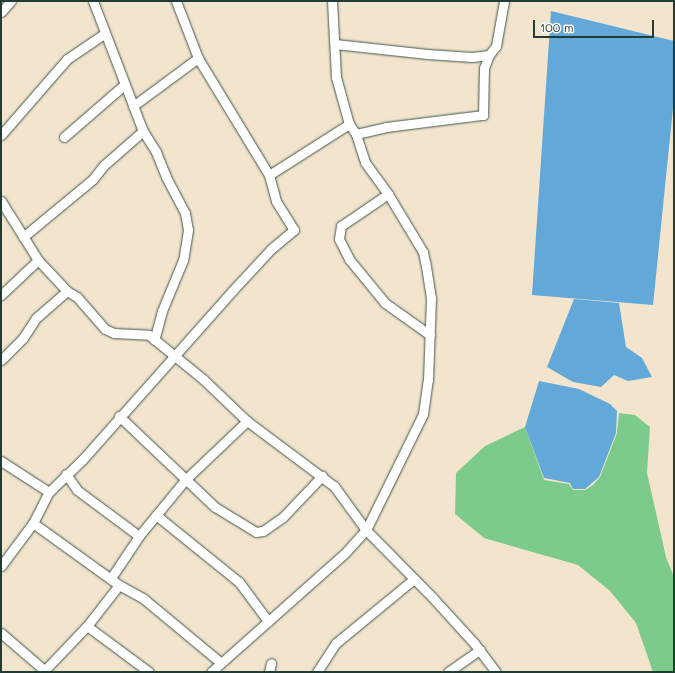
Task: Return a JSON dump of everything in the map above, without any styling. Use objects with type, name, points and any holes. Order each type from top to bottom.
[{"type":"street","points":[[1,12],[11,1]]},
{"type":"street","points":[[93,1],[104,34],[142,131],[156,152],[166,177],[185,213],[188,230],[180,270],[162,311],[154,340]]},
{"type":"street","points":[[1,566],[33,523],[48,492],[83,459],[119,416],[176,356],[236,285],[271,249],[294,230],[276,201],[269,175],[198,58],[176,1]]},
{"type":"street","points":[[211,672],[220,662],[345,553],[366,530],[423,414],[428,380],[430,298],[423,252],[388,194],[365,162],[356,134],[349,124],[336,77],[332,1]]},
{"type":"street","points":[[356,134],[386,127],[483,115],[484,68],[489,55],[496,46],[504,1]]},
{"type":"street","points":[[1,135],[67,59],[104,34]]},
{"type":"street","points":[[335,44],[427,54],[472,57],[489,55]]},
{"type":"street","points":[[133,106],[198,58]]},
{"type":"street","points":[[64,137],[124,85]]},
{"type":"street","points":[[269,175],[349,124]]},
{"type":"street","points":[[23,237],[93,179],[103,166],[142,131]]},
{"type":"street","points":[[388,194],[341,226],[339,239],[349,259],[385,303],[430,334]]},
{"type":"street","points":[[1,201],[38,260],[67,291],[77,297],[105,329],[114,333],[142,333],[154,340],[176,356],[247,421],[334,486],[366,530],[480,650],[496,672]]},
{"type":"street","points":[[1,295],[38,260]]},
{"type":"street","points":[[1,360],[23,338],[36,318],[67,291]]},
{"type":"street","points":[[119,416],[166,458],[185,480],[215,507],[256,532],[283,517],[322,476]]},
{"type":"street","points":[[111,578],[139,536],[185,480],[247,421]]},
{"type":"street","points":[[1,461],[48,492]]},
{"type":"street","points":[[66,474],[77,490],[139,536]]},
{"type":"street","points":[[156,516],[239,582],[268,621]]},
{"type":"street","points":[[33,523],[119,585],[144,599],[220,662]]},
{"type":"street","points":[[317,672],[336,643],[414,579]]},
{"type":"street","points":[[1,633],[43,671],[87,626],[119,585]]},
{"type":"street","points":[[87,626],[149,672]]},
{"type":"street","points":[[448,672],[480,650]]},
{"type":"green space","points":[[619,413],[635,415],[650,427],[647,473],[666,557],[674,577],[674,672],[653,672],[636,623],[610,591],[578,565],[484,538],[455,514],[456,473],[485,446],[525,427],[544,480],[569,484],[573,490],[585,490],[593,485],[600,477],[617,433]]},
{"type":"water","points":[[551,11],[674,41],[674,98],[653,305],[532,295]]},
{"type":"water","points":[[574,299],[619,303],[626,347],[642,358],[652,377],[628,381],[614,375],[601,387],[573,382],[547,367]]},
{"type":"water","points":[[539,381],[579,389],[610,404],[617,411],[616,433],[599,477],[585,489],[573,489],[570,483],[544,478],[525,427]]}]
